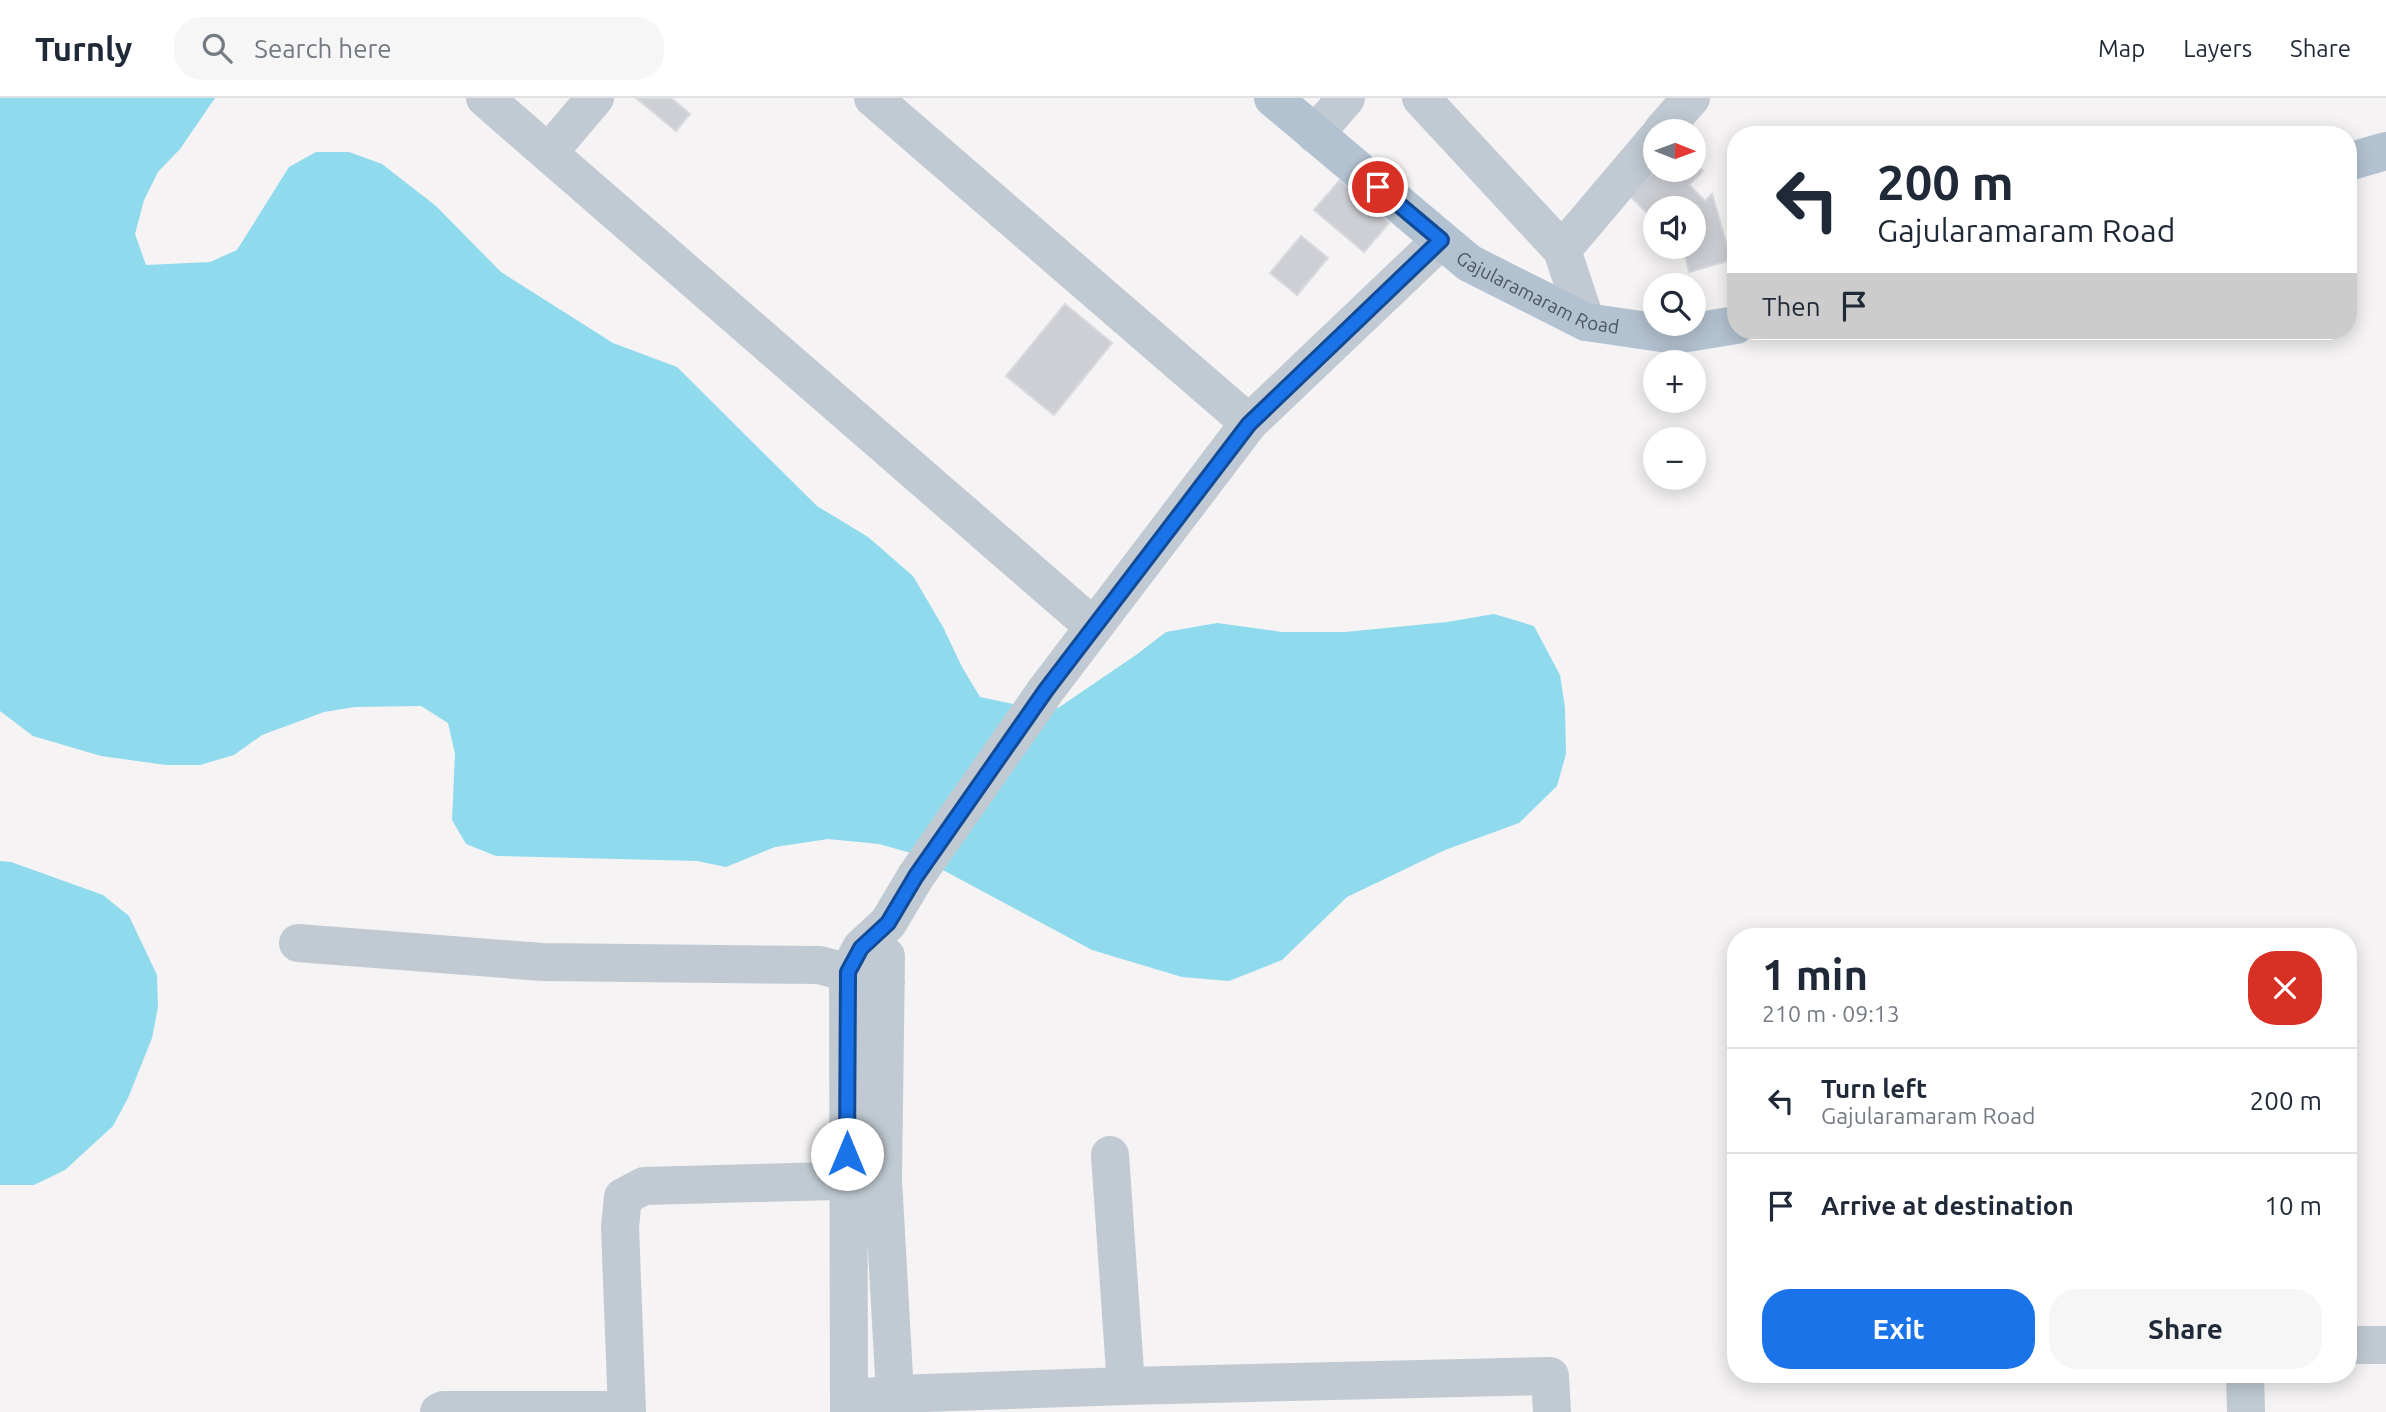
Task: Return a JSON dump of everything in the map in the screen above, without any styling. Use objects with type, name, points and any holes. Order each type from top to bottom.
[{"type":"main road","name":"Gajularamaram Road","points":[[1273,98],[1469,262],[1586,322],[1675,335],[1727,326]]},
{"type":"main road","points":[[2357,159],[2386,151]]},
{"type":"street","points":[[485,98],[1094,627]]},
{"type":"street","points":[[549,152],[595,98]]},
{"type":"street","points":[[873,98],[1249,424]]},
{"type":"street","points":[[1315,134],[1346,98]]},
{"type":"street","points":[[1421,98],[1562,250],[1586,322]]},
{"type":"street","points":[[1673,119],[1691,98]]},
{"type":"street","points":[[1562,250],[1643,154]]},
{"type":"street","points":[[896,1403],[865,1180],[848,972],[861,948],[888,923],[916,876],[1046,690],[1249,424],[1441,240]]},
{"type":"street","points":[[888,923],[886,982],[865,1180],[849,1406],[1126,1386],[1550,1376],[1552,1412]]},
{"type":"street","points":[[298,943],[542,962],[819,965],[886,982]]},
{"type":"street","points":[[1110,1156],[1126,1386]]},
{"type":"street","points":[[439,1412],[626,1411],[620,1227],[623,1197],[644,1186],[865,1180]]},
{"type":"street","points":[[2357,1345],[2386,1345]]},
{"type":"street","points":[[2245,1383],[2246,1412]]},
{"type":"water","points":[[0,98],[215,98],[180,149],[158,172],[144,200],[135,234],[146,265],[210,262],[237,250],[289,167],[316,152],[349,152],[382,164],[436,206],[501,272],[613,343],[677,367],[817,506],[868,537],[913,576],[980,697],[1027,707],[1058,708],[1166,632],[1217,623],[1282,632],[1345,632],[1447,622],[1494,614],[1534,626],[1560,675],[1565,708],[1566,754],[1557,786],[1519,823],[1445,850],[1347,897],[1282,960],[1229,981],[1182,977],[1092,950],[911,853],[879,844],[828,839],[775,847],[726,867],[697,861],[496,856],[466,844],[452,820],[455,754],[448,723],[421,706],[355,707],[324,712],[262,735],[234,755],[200,765],[166,765],[101,756],[33,736],[0,711]]},
{"type":"water","points":[[0,861],[11,862],[103,895],[129,916],[157,975],[158,1007],[152,1038],[128,1098],[113,1126],[65,1170],[34,1185],[0,1185]]},
{"type":"building","points":[[636,98],[671,98],[690,114],[676,131]]},
{"type":"building","points":[[1340,180],[1389,223],[1364,252],[1314,210]]},
{"type":"building","points":[[1644,182],[1692,182],[1689,185],[1700,196],[1643,196],[1643,209],[1630,196]]},
{"type":"building","points":[[1712,194],[1727,246],[1727,261],[1689,272],[1686,259],[1706,259],[1706,200]]},
{"type":"building","points":[[1301,236],[1328,258],[1297,295],[1270,273]]},
{"type":"building","points":[[1065,304],[1112,343],[1054,415],[1006,376]]},
{"type":"route","points":[[847,1154],[848,972],[861,948],[888,923],[916,876],[1046,690],[1249,424],[1441,240],[1378,187]]}]
